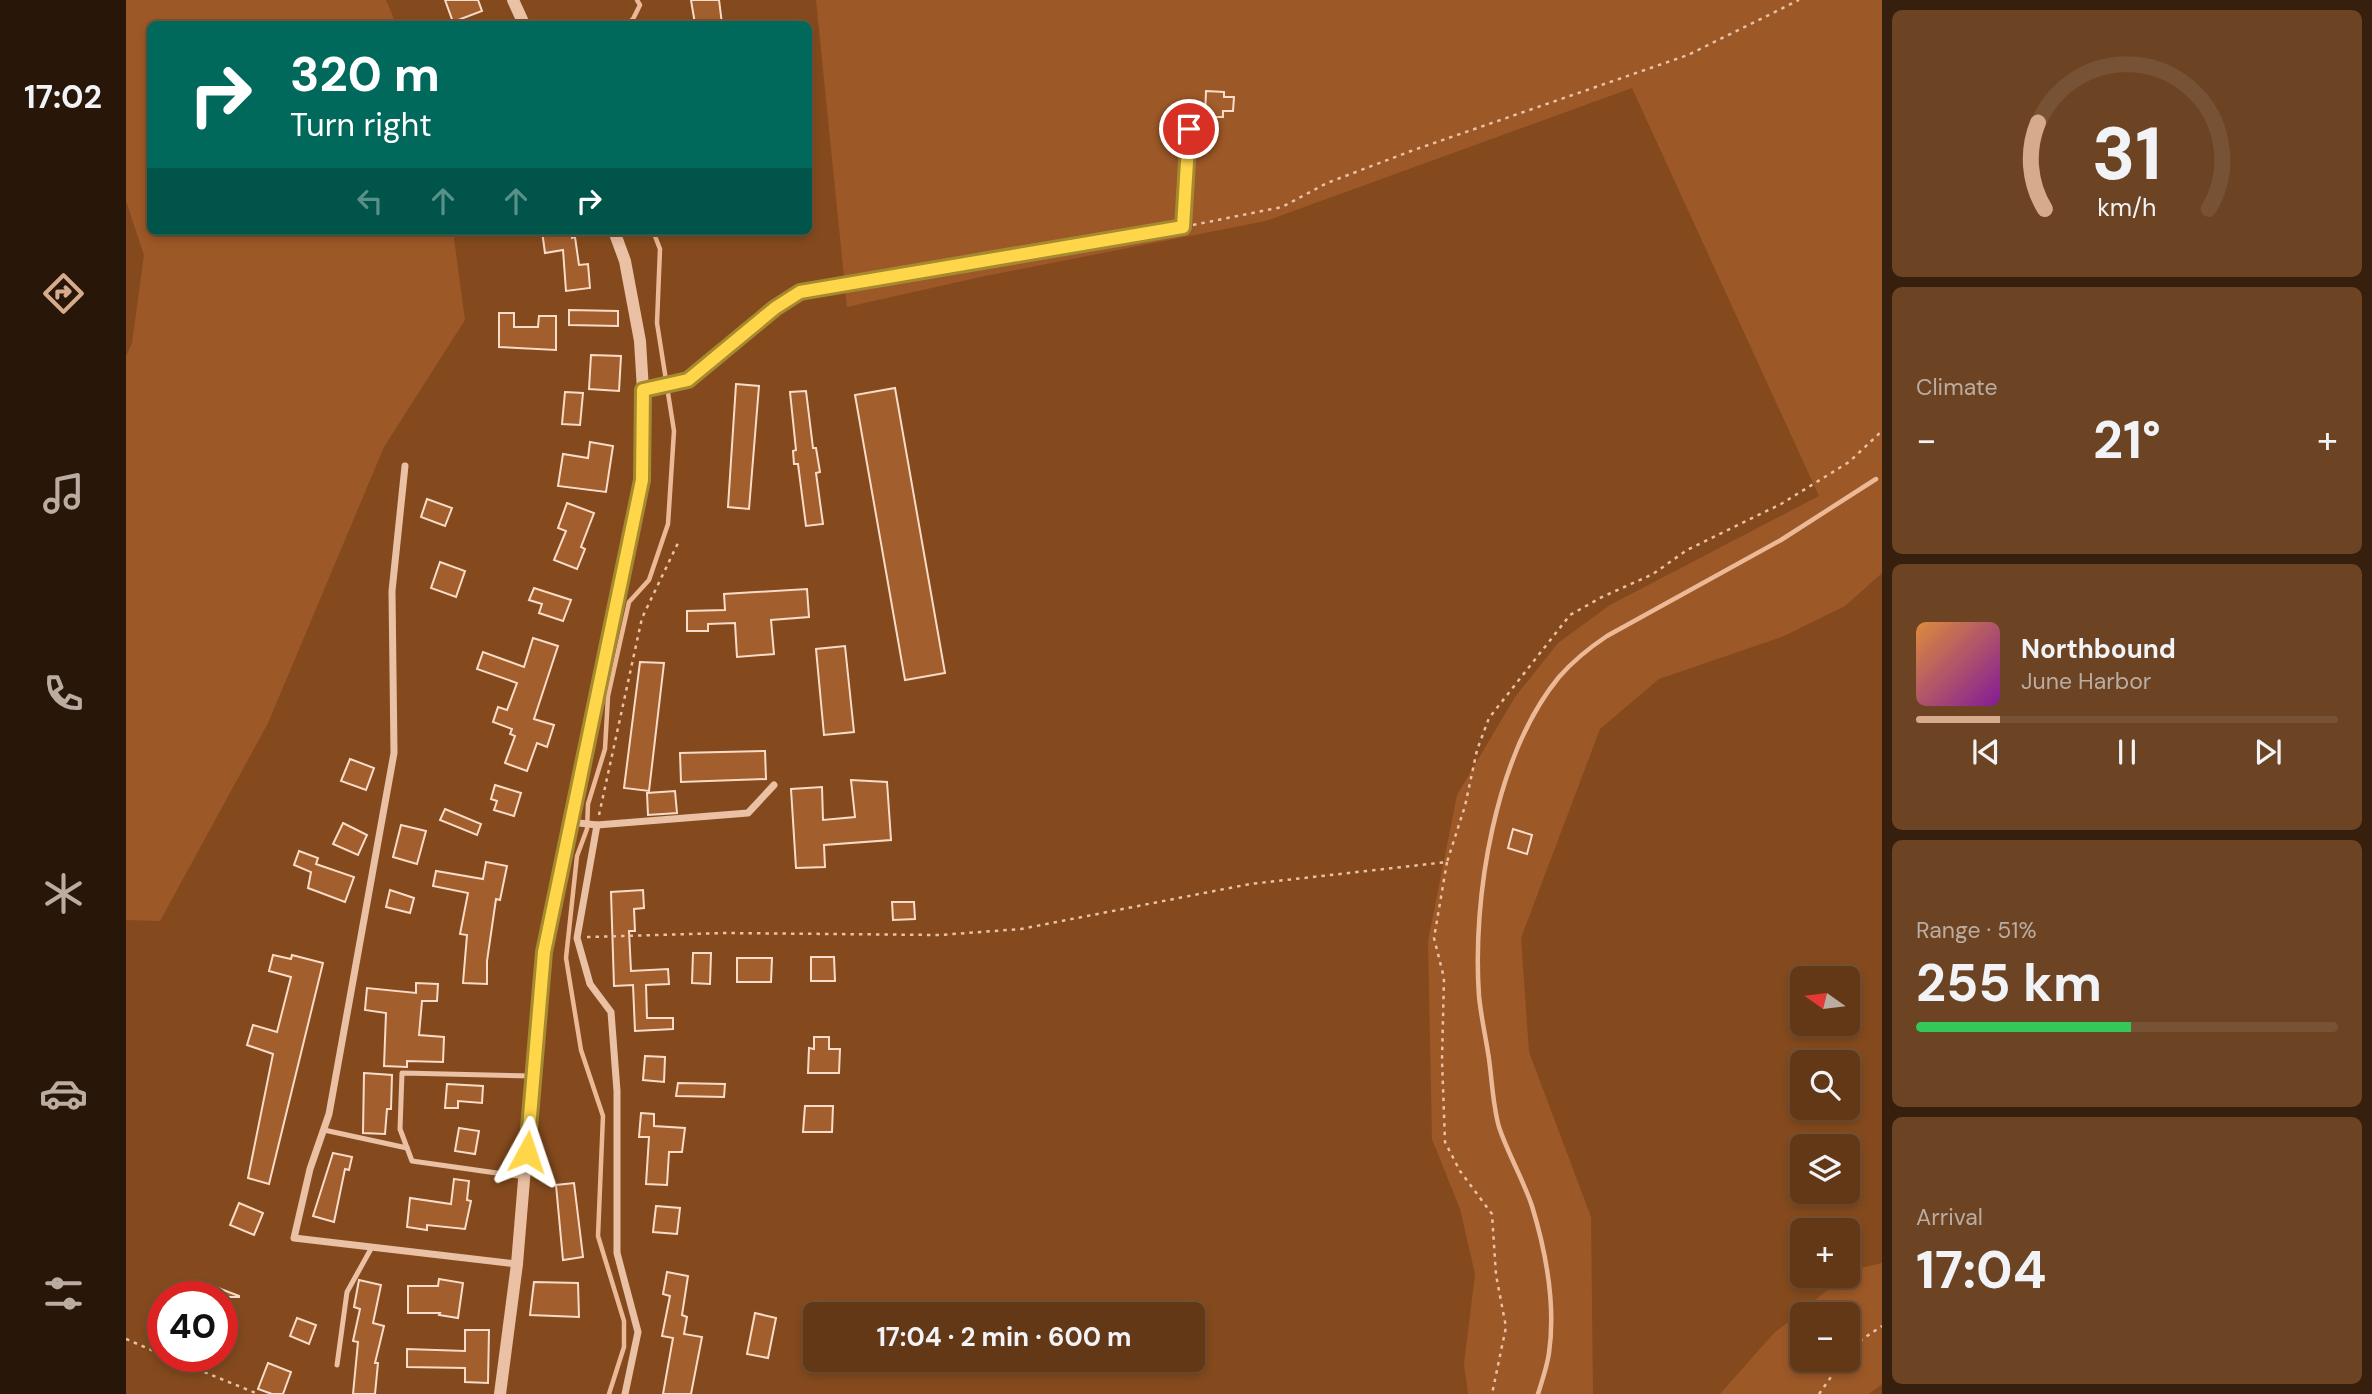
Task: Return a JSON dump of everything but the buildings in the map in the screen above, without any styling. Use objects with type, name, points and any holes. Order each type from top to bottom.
[{"type":"street","points":[[513,0],[523,21]]},
{"type":"street","points":[[500,1394],[517,1264],[544,952],[642,480],[643,390],[635,304],[615,235]]},
{"type":"street","points":[[643,390],[672,384]]},
{"type":"street","points":[[405,466],[392,591],[394,753],[329,1114],[310,1169],[294,1238],[517,1264]]},
{"type":"street","points":[[570,822],[597,825],[747,813],[774,785]]},
{"type":"street","points":[[597,825],[577,938],[590,984],[611,1012],[617,1091],[617,1253],[638,1332],[625,1394]]},
{"type":"lane","points":[[672,384],[688,380],[775,308],[800,292],[1183,227],[1190,105]]},
{"type":"lane","points":[[525,1177],[412,1161],[400,1129],[402,1073],[533,1076]]},
{"type":"lane","points":[[324,1130],[407,1147]]},
{"type":"lane","points":[[337,1365],[347,1292],[372,1247]]},
{"type":"path","points":[[1183,227],[1282,207],[1327,183],[1411,151],[1688,55],[1799,0]]},
{"type":"path","points":[[1492,1394],[1506,1327],[1496,1275],[1492,1214],[1460,1171],[1445,1142],[1442,1060],[1444,978],[1434,938],[1447,862],[1465,806],[1477,750],[1489,718],[1570,615],[1653,574],[1687,550],[1781,504],[1849,462],[1882,431]]},
{"type":"path","points":[[597,825],[642,618],[678,543]]},
{"type":"path","points":[[577,938],[723,933],[939,935],[1021,929],[1250,884],[1447,862]]},
{"type":"path","points":[[1860,1341],[1882,1326]]},
{"type":"path","points":[[126,1339],[147,1348]]},
{"type":"path","points":[[204,1372],[258,1394]]},
{"type":"path","points":[[1819,1394],[1835,1372]]},
{"type":"shaded area","points":[[126,0],[386,0],[395,21],[147,21],[147,235],[454,235],[465,320],[384,447],[268,723],[160,921],[126,920],[126,356],[132,343],[144,255],[126,201]]},
{"type":"shaded area","points":[[816,0],[1882,0],[1882,573],[1845,606],[1784,636],[1659,679],[1600,729],[1521,938],[1529,1052],[1591,1217],[1593,1394],[1468,1394],[1464,1364],[1475,1274],[1460,1209],[1432,1139],[1428,941],[1457,795],[1515,697],[1558,643],[1610,605],[1819,496],[1632,88],[1266,221],[985,276],[847,307]]},
{"type":"shaded area","points":[[1882,1263],[1882,1384],[1869,1394],[1720,1394],[1773,1334],[1790,1320],[1790,1372],[1860,1372],[1860,1302],[1812,1302],[1830,1288],[1860,1288],[1860,1268]]},
{"type":"waterway","points":[[631,21],[640,5],[637,0]]},
{"type":"waterway","points":[[609,1394],[624,1347],[624,1321],[598,1236],[603,1116],[581,1050],[566,958],[577,856],[587,829],[588,804],[605,749],[608,696],[629,602],[649,580],[668,524],[674,431],[657,323],[660,249],[655,235]]},
{"type":"waterway","points":[[1538,1394],[1547,1363],[1551,1335],[1548,1278],[1542,1241],[1532,1206],[1497,1119],[1479,996],[1478,957],[1484,873],[1504,786],[1537,709],[1559,677],[1594,645],[1781,540],[1876,479]]},
{"type":"route","points":[[527,1152],[544,952],[642,480],[643,390],[688,380],[775,308],[800,292],[1183,227],[1189,129]]}]
